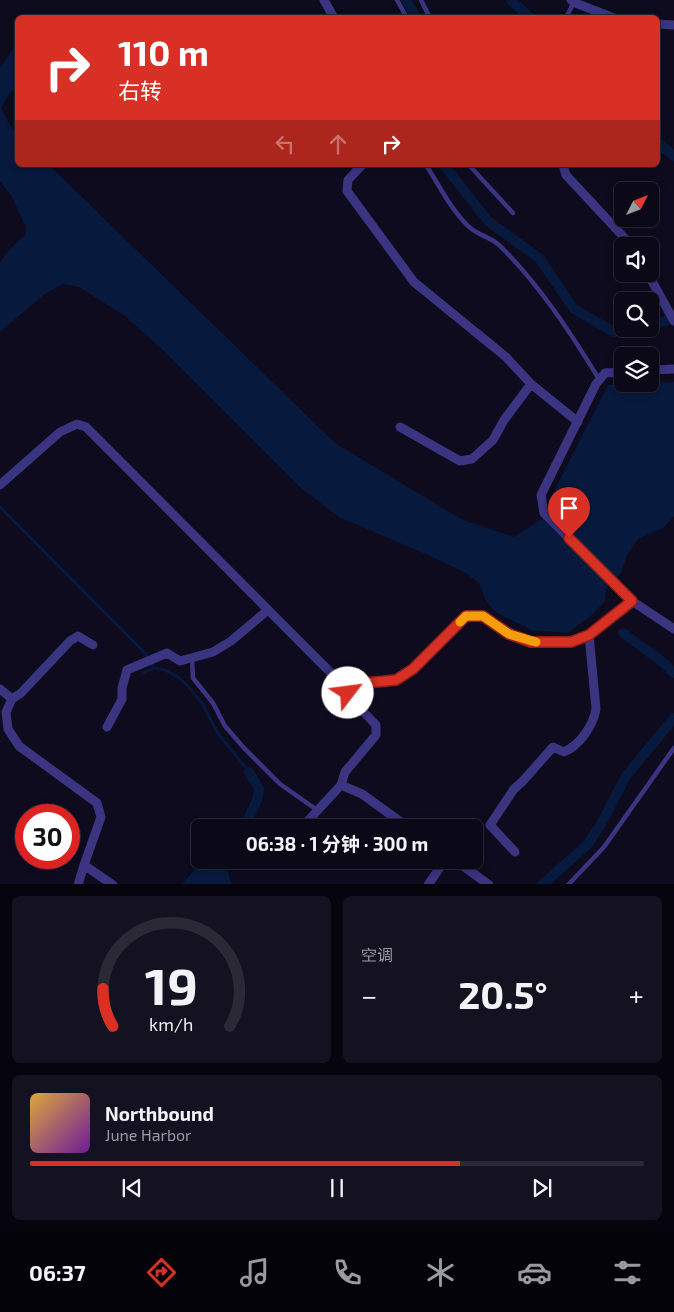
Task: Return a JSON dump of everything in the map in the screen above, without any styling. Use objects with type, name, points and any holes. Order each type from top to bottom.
[{"type":"street","points":[[324,0],[332,15]]},
{"type":"street","points":[[572,1],[607,15]]},
{"type":"street","points":[[660,24],[674,25]]},
{"type":"street","points":[[360,167],[348,180],[347,191],[414,282],[506,357],[531,384],[578,422]]},
{"type":"street","points":[[563,167],[566,174],[624,237]]},
{"type":"street","points":[[652,282],[674,321]]},
{"type":"street","points":[[659,370],[674,369]]},
{"type":"street","points":[[614,372],[605,373],[600,380],[541,495],[544,513],[632,601],[674,629]]},
{"type":"street","points":[[400,426],[460,461],[472,459],[493,440],[504,420],[531,384]]},
{"type":"street","points":[[0,485],[60,432],[77,424],[86,427],[334,676],[355,684],[396,680],[413,669],[466,616],[483,616],[509,634],[531,642],[571,642],[589,635],[632,601]]},
{"type":"street","points":[[107,727],[122,699],[122,688],[127,670],[156,656],[167,653],[180,661],[213,652],[232,641],[268,610]]},
{"type":"street","points":[[515,852],[490,826],[514,789],[553,748],[564,752],[574,747],[594,720],[596,709],[589,635]]},
{"type":"street","points":[[78,884],[101,817],[97,803],[19,746],[8,729],[6,712],[12,699],[21,693],[70,641],[78,636],[93,645]]},
{"type":"street","points":[[310,819],[340,785],[345,772],[376,736],[376,725],[355,704],[348,693],[351,682]]},
{"type":"street","points":[[0,689],[12,699]]},
{"type":"street","points":[[340,785],[362,794],[397,819]]},
{"type":"street","points":[[84,865],[113,884]]},
{"type":"street","points":[[428,884],[439,869]]},
{"type":"street","points":[[468,869],[489,884]]},
{"type":"lane","points":[[397,0],[405,15]]},
{"type":"lane","points":[[421,0],[428,15]]},
{"type":"lane","points":[[567,15],[572,1]]},
{"type":"lane","points":[[427,167],[467,225],[479,235],[497,243],[533,283],[600,380]]},
{"type":"lane","points":[[471,167],[513,213]]},
{"type":"lane","points":[[192,658],[193,678],[213,703],[225,726],[280,784],[318,810]]},
{"type":"lane","points":[[568,884],[604,846],[674,748]]},
{"type":"water","points":[[15,46],[15,89],[8,95],[1,108],[15,131],[15,167],[51,167],[335,443],[461,519],[514,537],[554,511],[550,499],[608,385],[614,385],[614,392],[659,392],[659,383],[674,382],[674,516],[663,528],[638,539],[627,555],[621,573],[606,588],[605,601],[593,614],[568,633],[531,630],[494,611],[485,599],[480,584],[466,573],[339,517],[302,489],[163,350],[125,316],[79,287],[63,284],[45,294],[0,332],[0,262],[9,250],[25,235],[26,227],[11,195],[0,182],[0,68]]},
{"type":"water","points":[[195,869],[228,869],[229,878],[232,884],[182,884]]},
{"type":"waterway","points":[[406,0],[414,15]]},
{"type":"waterway","points":[[511,0],[527,15]]},
{"type":"waterway","points":[[660,145],[674,156]]},
{"type":"waterway","points":[[446,167],[488,221],[539,258],[574,309],[614,332]]},
{"type":"waterway","points":[[659,323],[674,317]]},
{"type":"waterway","points":[[0,507],[145,653],[154,668]]},
{"type":"waterway","points":[[623,633],[664,663],[674,673]]},
{"type":"waterway","points":[[143,673],[154,668],[165,670],[178,677],[187,685],[202,703],[217,732],[249,772]]},
{"type":"waterway","points":[[543,884],[587,845],[600,826],[626,776],[674,718]]},
{"type":"waterway","points":[[248,819],[257,800],[259,789],[249,772]]},
{"type":"slow traffic","points":[[460,622],[466,616],[483,616],[509,634],[536,642]]},
{"type":"route","points":[[348,693],[351,682],[355,684],[396,680],[413,669],[466,616],[483,616],[509,634],[531,642],[571,642],[589,635],[632,601],[569,538]]}]
